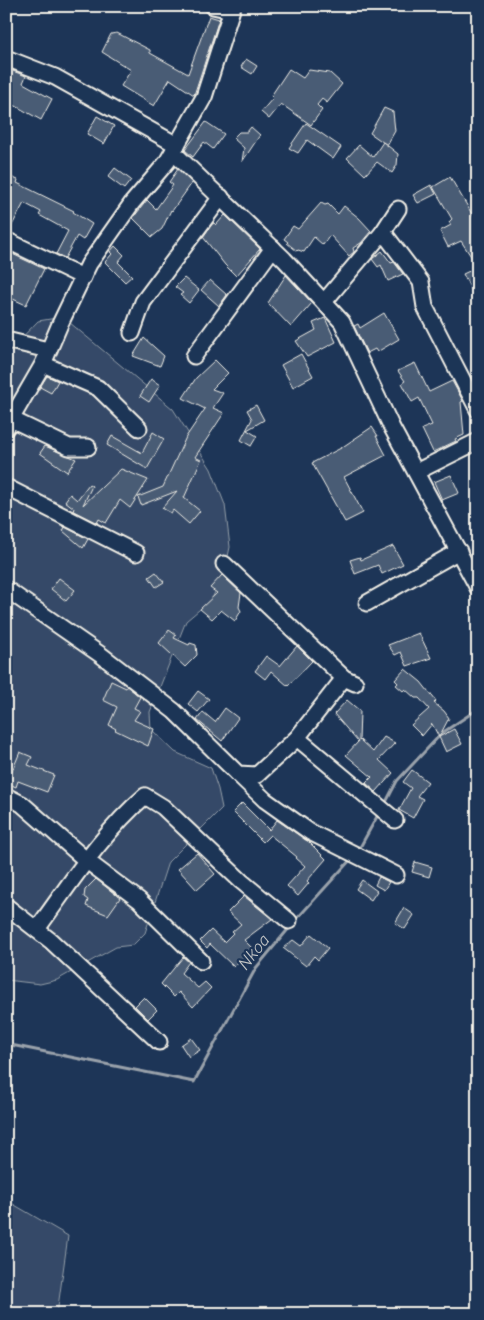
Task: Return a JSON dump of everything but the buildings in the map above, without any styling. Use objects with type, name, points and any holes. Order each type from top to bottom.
[{"type":"street","points":[[88,446],[69,447],[10,419],[45,357],[89,264],[132,203],[167,162],[204,97],[232,8],[213,6]]},
{"type":"street","points":[[6,58],[55,77],[175,148],[342,322],[392,428],[478,588]]},
{"type":"street","points":[[132,333],[143,302],[221,197]]},
{"type":"street","points":[[324,302],[383,232],[398,209]]},
{"type":"street","points":[[383,232],[421,282],[425,307],[478,410]]},
{"type":"street","points":[[6,240],[83,277]]},
{"type":"street","points":[[194,356],[273,248]]},
{"type":"street","points":[[6,340],[45,357],[98,388],[140,428]]},
{"type":"street","points":[[416,472],[478,440]]},
{"type":"street","points":[[6,487],[136,553]]},
{"type":"street","points":[[367,603],[459,551]]},
{"type":"street","points":[[224,564],[350,681],[297,738],[257,776],[238,774]]},
{"type":"street","points":[[6,589],[101,655],[174,711],[265,800],[310,832],[396,875]]},
{"type":"street","points":[[297,738],[395,820]]},
{"type":"street","points":[[6,796],[22,804],[87,860],[139,900],[200,961]]},
{"type":"street","points":[[37,929],[87,860],[128,810],[145,796],[163,807],[241,881],[289,921]]},
{"type":"street","points":[[6,906],[51,941],[159,1042]]},
{"type":"shaded area","points":[[63,317],[173,409],[211,469],[225,505],[230,547],[226,566],[212,599],[186,621],[150,712],[151,729],[175,752],[211,768],[222,808],[168,862],[145,933],[133,945],[116,947],[57,980],[40,984],[6,980],[6,354],[38,321]]},
{"type":"shaded area","points":[[6,1200],[68,1236],[57,1314],[6,1314]]},
{"type":"waterway","name":"Nkoa","points":[[384,806],[397,781],[442,733],[478,709]]},
{"type":"waterway","name":"Nkoa","points":[[358,851],[379,813]]},
{"type":"waterway","name":"Nkoa","points":[[294,922],[352,858]]},
{"type":"waterway","name":"Nkoa","points":[[6,1044],[194,1082],[256,968],[290,927]]}]
